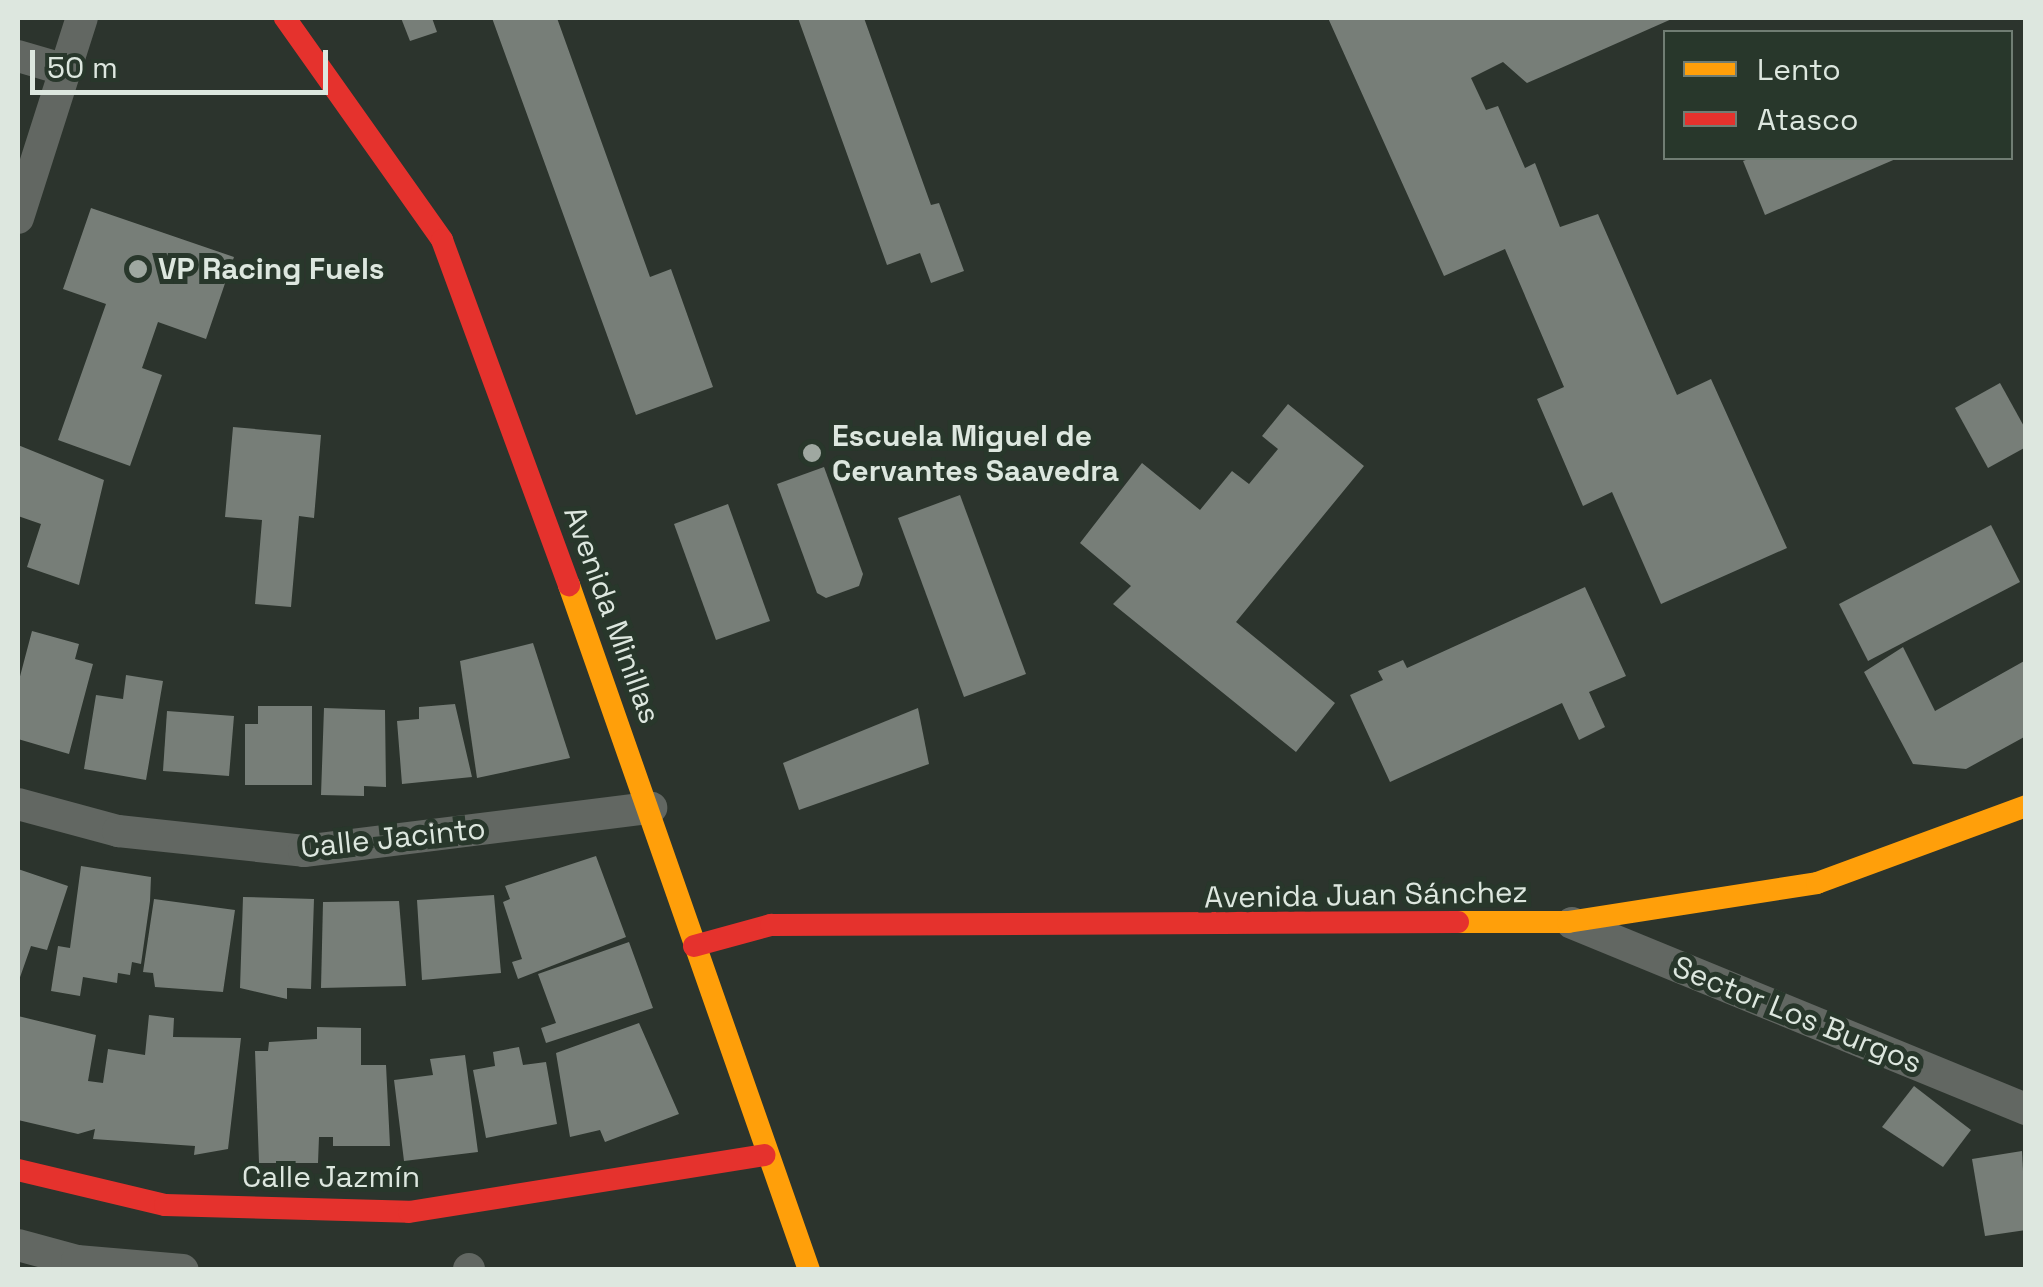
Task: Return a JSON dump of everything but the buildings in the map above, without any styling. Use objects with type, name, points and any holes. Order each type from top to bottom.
[{"type":"street","points":[[18,218],[82,18]]},
{"type":"street","name":"Avenida Minillas","points":[[285,18],[442,240],[652,808],[764,1155],[809,1270]]},
{"type":"street","points":[[18,56],[66,70]]},
{"type":"street","name":"Calle Jacinto","points":[[18,804],[118,831],[304,851],[652,808]]},
{"type":"street","name":"Avenida Juan Sánchez","points":[[694,946],[771,926],[1568,922],[1817,883],[2026,806]]},
{"type":"street","name":"Sector Los Burgos","points":[[1568,922],[2026,1109]]},
{"type":"street","name":"Calle Jazmín","points":[[18,1170],[165,1205],[409,1212],[764,1155]]},
{"type":"street","points":[[18,1245],[77,1261],[165,1269]]},
{"type":"traffic: slow","points":[[569,585],[809,1270]]},
{"type":"traffic: slow","points":[[1458,922],[1568,922],[1817,883],[2026,806]]},
{"type":"traffic: jam","points":[[285,18],[442,240],[569,585]]},
{"type":"traffic: jam","points":[[694,946],[771,925],[1458,922]]},
{"type":"traffic: jam","points":[[18,1170],[165,1205],[409,1212],[764,1155]]},
{"type":"place","name":"VP Racing Fuels","points":[[138,269]]},
{"type":"place","name":"Escuela Miguel de Cervantes Saavedra","points":[[812,453]]}]
